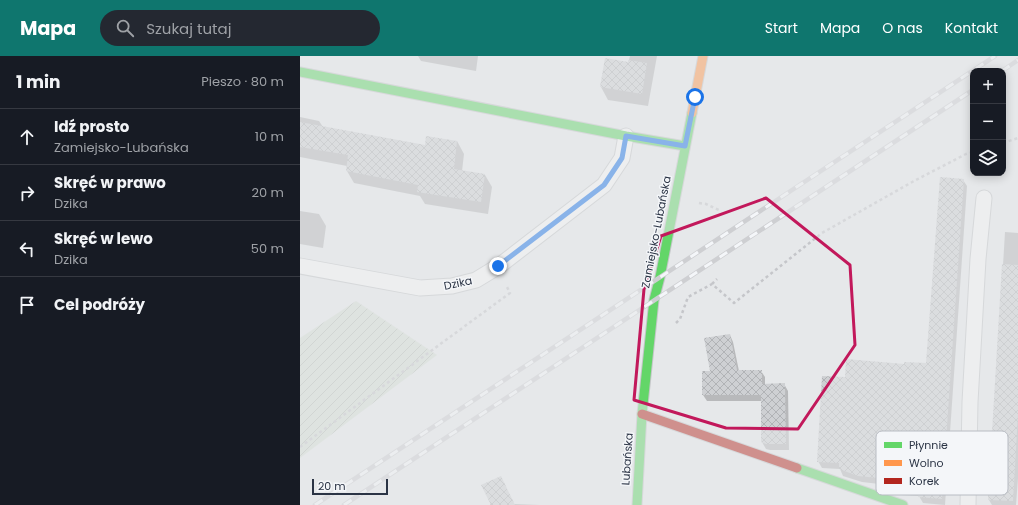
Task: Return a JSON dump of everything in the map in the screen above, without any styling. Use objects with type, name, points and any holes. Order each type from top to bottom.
[{"type":"street","name":"Zamiejsko-Lubańska","points":[[642,414],[654,300],[660,277],[703,56]]},
{"type":"street","points":[[300,72],[626,136],[685,146]]},
{"type":"street","points":[[642,414],[903,505]]},
{"type":"street","name":"Lubańska","points":[[637,505],[642,414]]},
{"type":"lane","name":"Dzika","points":[[300,266],[420,288],[452,286],[476,280],[498,266],[604,185],[622,158],[626,136]]},
{"type":"lane","points":[[969,431],[978,259],[984,198]]},
{"type":"lane","points":[[968,495],[968,505]]},
{"type":"path","points":[[1006,142],[1018,138]]},
{"type":"path","points":[[712,284],[734,303],[822,233],[914,181],[970,153]]},
{"type":"path","points":[[300,447],[510,293],[498,266]]},
{"type":"path","points":[[671,328],[680,319],[688,298],[718,279]]},
{"type":"highlighted area","points":[[766,198],[850,265],[855,345],[798,429],[726,428],[634,400],[644,289],[661,236]]},
{"type":"shaded area","points":[[356,301],[437,355],[300,458],[300,338]]},
{"type":"building","points":[[605,58],[628,62],[628,60],[647,63],[642,94],[600,87]]},
{"type":"building","points":[[300,122],[425,145],[426,136],[457,141],[454,169],[485,174],[481,202],[417,192],[418,185],[346,171],[348,155],[300,147]]},
{"type":"building","points":[[940,177],[964,179],[947,431],[876,431],[876,478],[858,476],[839,469],[839,463],[817,462],[822,376],[845,377],[846,359],[904,364],[904,362],[926,363]]},
{"type":"building","points":[[1002,264],[1018,265],[1018,414],[1013,501],[988,500],[988,495],[1008,495],[1008,431],[992,431]]},
{"type":"building","points":[[730,334],[737,370],[762,370],[762,384],[785,383],[786,444],[766,444],[761,442],[761,395],[702,395],[702,371],[710,371],[704,338]]},
{"type":"building","points":[[501,476],[515,505],[491,505],[481,485]]},
{"type":"building","points":[[918,495],[942,495],[942,499],[918,497]]},
{"type":"railway","points":[[315,505],[995,56]]},
{"type":"railway","points":[[1006,68],[1018,60]]},
{"type":"railway","points":[[344,505],[970,92]]},
{"type":"traffic: fast","points":[[300,72],[626,136],[685,146]]},
{"type":"traffic: fast","points":[[637,505],[642,414],[654,300],[660,277],[692,113]]},
{"type":"traffic: fast","points":[[797,468],[903,505]]},
{"type":"traffic: slow","points":[[692,113],[703,56]]},
{"type":"traffic: jam","points":[[642,414],[797,468]]},
{"type":"route","points":[[498,266],[604,185],[622,158],[626,136],[685,146],[695,97]]}]
